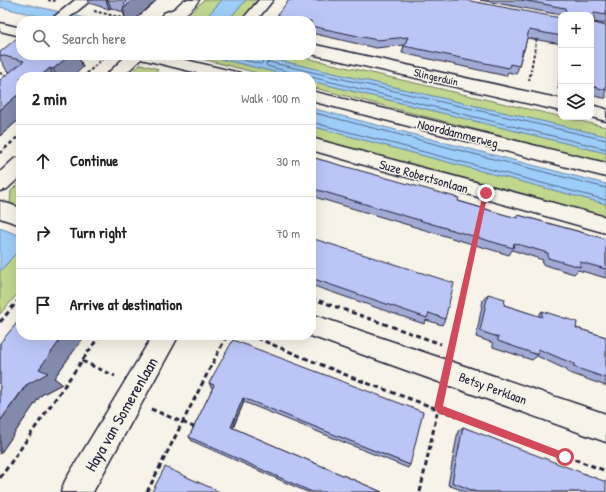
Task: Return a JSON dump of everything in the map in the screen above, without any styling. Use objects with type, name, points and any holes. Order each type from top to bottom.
[{"type":"street","points":[[62,16],[84,0]]},
{"type":"street","points":[[179,16],[192,0]]},
{"type":"street","points":[[252,16],[266,0]]},
{"type":"street","points":[[0,26],[16,31]]},
{"type":"street","name":"Slingerduin","points":[[316,50],[558,104]]},
{"type":"street","points":[[117,72],[131,60]]},
{"type":"street","points":[[166,60],[214,72]]},
{"type":"street","name":"Noorddammerweg","points":[[316,97],[606,170]]},
{"type":"street","points":[[594,112],[606,115]]},
{"type":"street","name":"Suze Robertsonlaan","points":[[316,145],[606,225]]},
{"type":"street","points":[[0,184],[16,169]]},
{"type":"street","points":[[0,209],[16,215]]},
{"type":"street","name":"Betsy Perklaan","points":[[316,327],[606,428]]},
{"type":"street","name":"Haya van Somerenlaan","points":[[76,492],[164,340]]},
{"type":"path","points":[[526,97],[538,33]]},
{"type":"path","points":[[88,72],[102,60]]},
{"type":"path","points":[[0,73],[12,78]]},
{"type":"path","points":[[0,153],[16,139]]},
{"type":"path","points":[[420,492],[475,240]]},
{"type":"path","points":[[0,322],[16,303]]},
{"type":"path","points":[[0,478],[97,340]]},
{"type":"path","points":[[147,492],[224,340]]},
{"type":"path","points":[[261,340],[356,379],[438,408],[606,472]]},
{"type":"path","points":[[82,361],[133,393],[183,422],[197,428]]},
{"type":"green space","points":[[204,0],[222,0],[208,16],[188,16]]},
{"type":"green space","points":[[246,0],[261,0],[247,16],[232,16]]},
{"type":"green space","points":[[207,60],[225,60],[275,72],[253,72]]},
{"type":"green space","points":[[277,60],[315,60],[558,116],[558,120],[576,120],[606,127],[606,136]]},
{"type":"green space","points":[[141,64],[158,69],[155,72],[132,72]]},
{"type":"green space","points":[[316,82],[606,153],[606,163],[316,88]]},
{"type":"green space","points":[[316,127],[606,204],[606,218],[316,140]]},
{"type":"green space","points":[[16,186],[16,207],[10,205],[11,191]]},
{"type":"green space","points":[[16,253],[16,296],[0,314],[0,271]]},
{"type":"water","points":[[0,0],[9,0],[77,16],[39,16],[0,7]]},
{"type":"water","points":[[222,0],[246,0],[232,16],[208,16]]},
{"type":"water","points":[[225,60],[277,60],[606,136],[606,153],[316,82],[316,72],[275,72]]},
{"type":"water","points":[[316,109],[606,184],[606,204],[316,127]]},
{"type":"water","points":[[0,228],[16,234],[16,253],[0,271]]},
{"type":"building","points":[[126,0],[133,0],[123,9]]},
{"type":"building","points":[[289,0],[465,0],[558,17],[558,35],[529,30],[519,66],[510,64],[509,68],[404,46],[408,37],[377,40],[316,27],[316,16],[278,16]]},
{"type":"building","points":[[522,0],[606,0],[606,15],[594,12],[566,12],[565,8]]},
{"type":"building","points":[[594,23],[606,26],[606,90],[594,87]]},
{"type":"building","points":[[16,39],[16,59],[0,55],[0,52]]},
{"type":"building","points":[[20,60],[64,60],[53,69],[50,68],[45,72],[16,72],[16,96],[0,110],[0,80],[24,61]]},
{"type":"building","points":[[316,158],[459,198],[458,201],[502,214],[518,218],[518,215],[606,239],[606,269],[580,262],[580,267],[548,258],[548,253],[514,243],[513,248],[316,189]]},
{"type":"building","points":[[316,240],[454,283],[445,319],[429,313],[427,318],[316,280]]},
{"type":"building","points":[[488,294],[505,299],[504,305],[542,317],[542,311],[577,322],[576,328],[606,337],[606,378],[574,367],[574,364],[538,349],[538,355],[498,341],[498,337],[480,331]]},
{"type":"building","points":[[16,324],[16,340],[60,340],[39,369],[48,373],[26,385],[0,421],[0,343]]},
{"type":"building","points":[[233,340],[423,412],[410,465],[243,398],[231,427],[382,492],[312,492],[189,437],[214,385],[209,383]]},
{"type":"building","points":[[463,427],[606,482],[606,492],[476,492],[452,482]]},
{"type":"building","points":[[165,467],[220,492],[152,492]]},
{"type":"route","points":[[486,193],[438,408],[565,457]]}]
